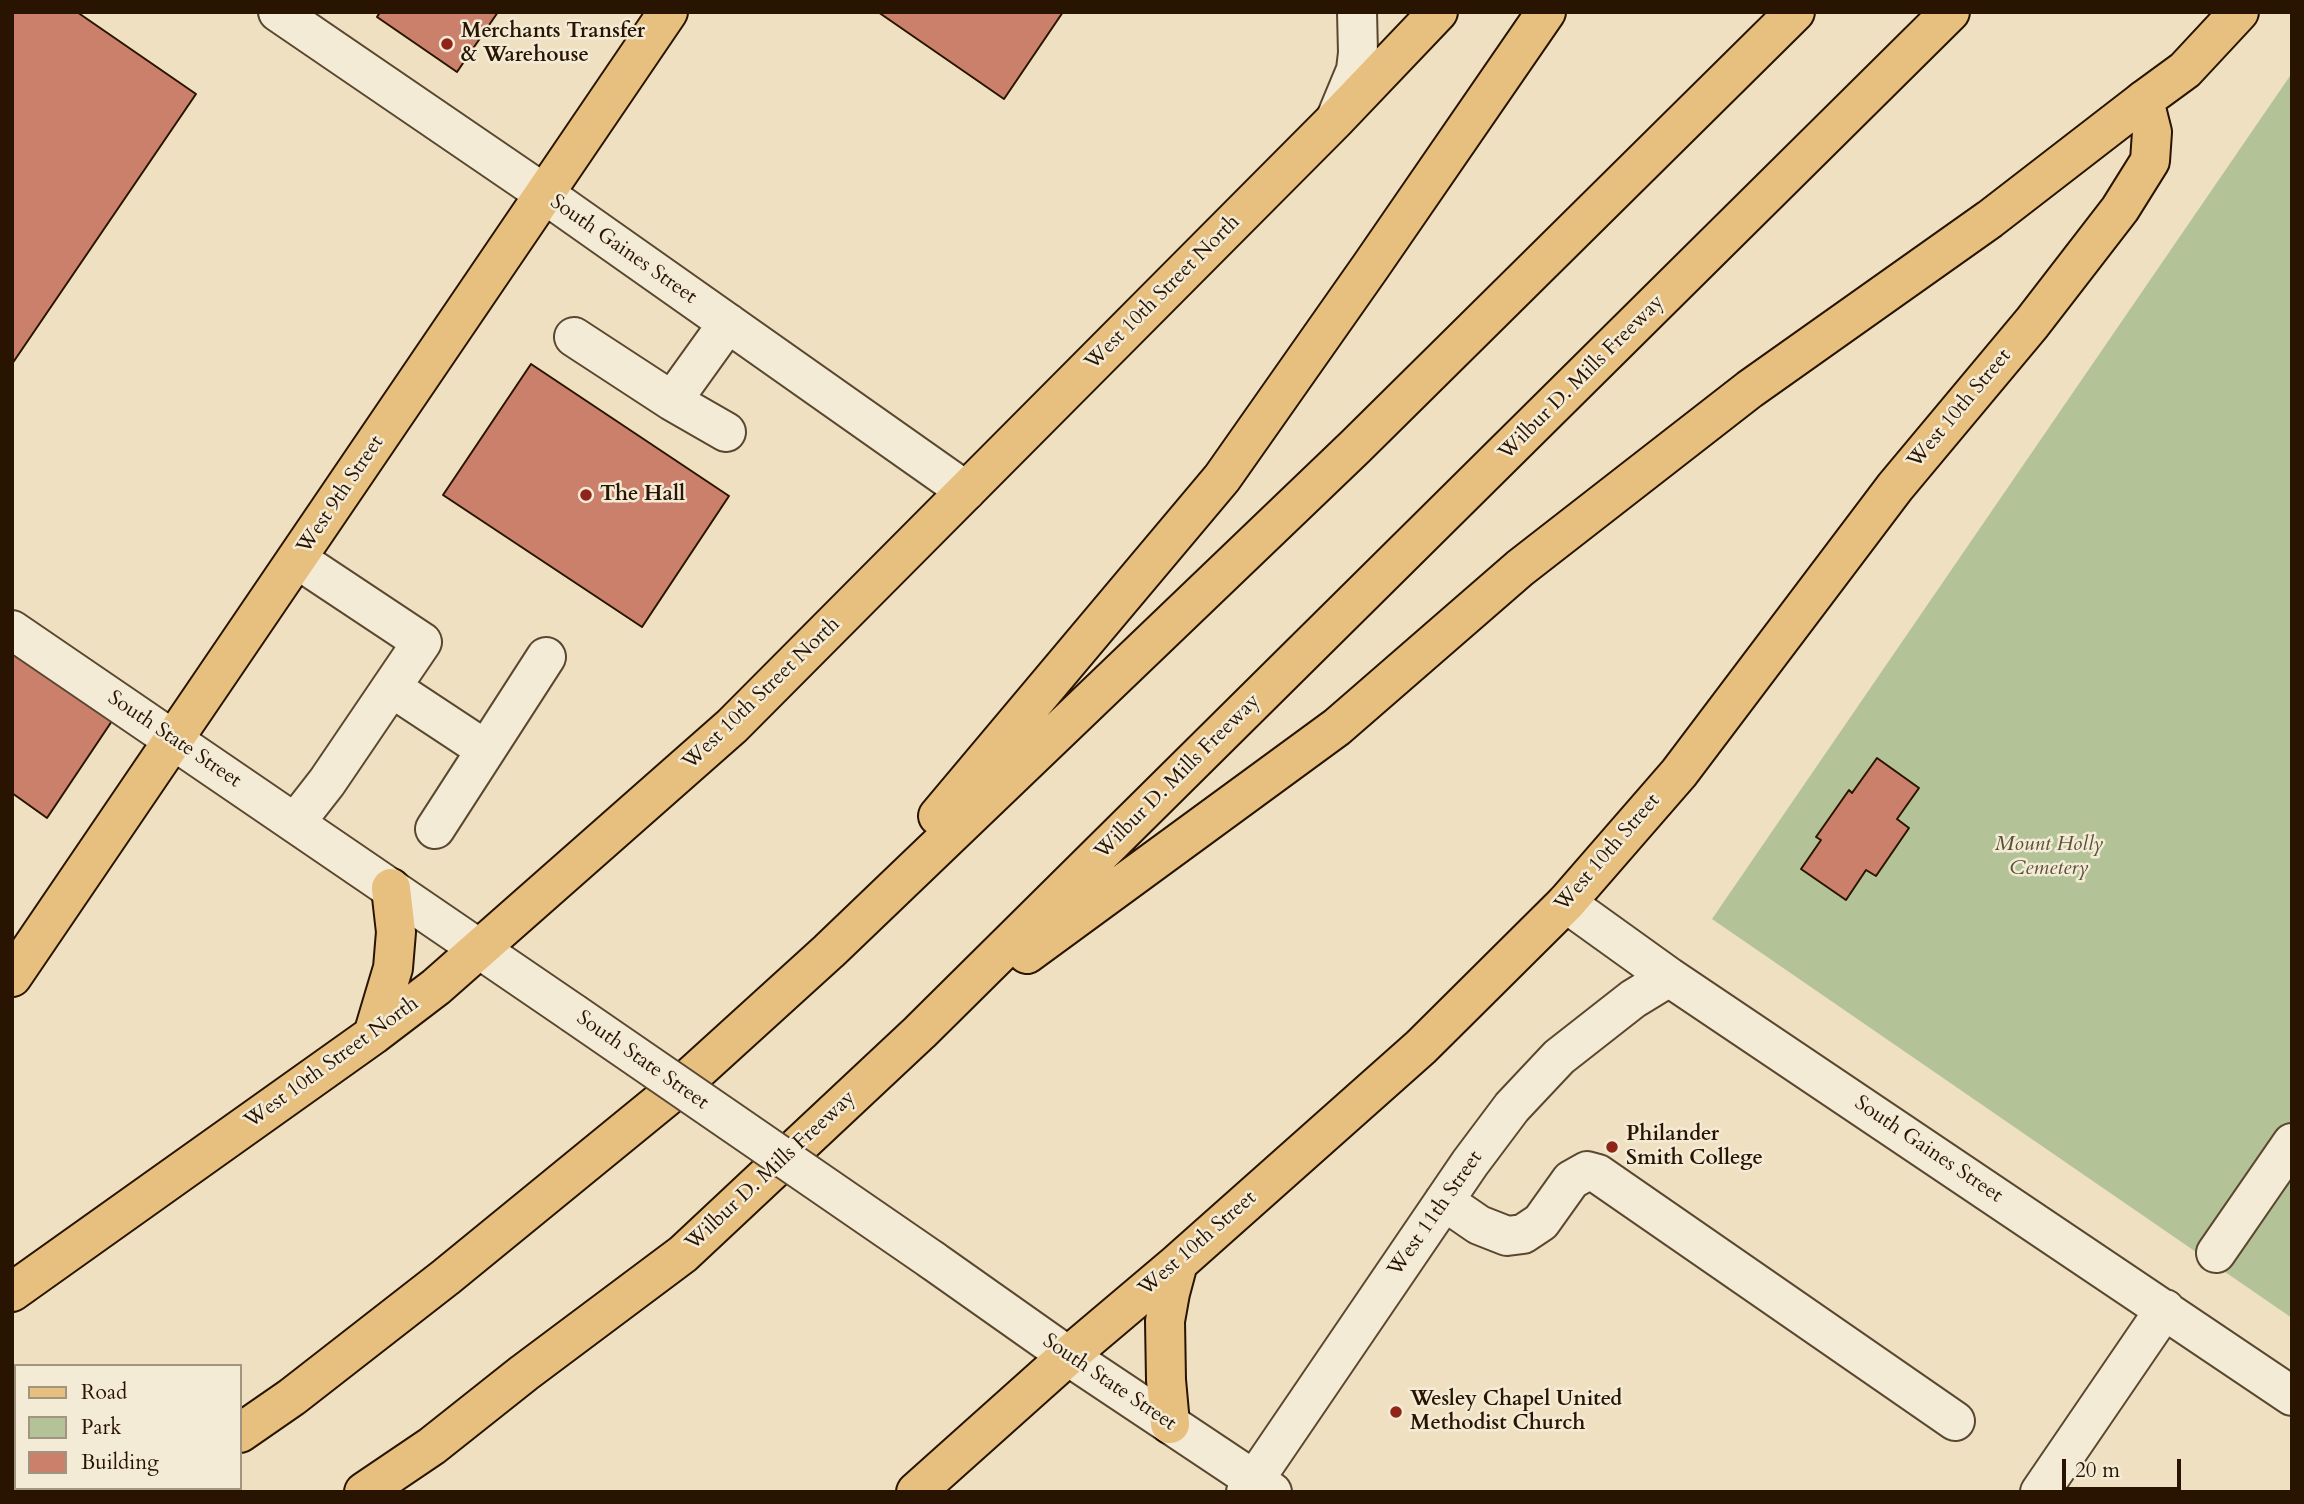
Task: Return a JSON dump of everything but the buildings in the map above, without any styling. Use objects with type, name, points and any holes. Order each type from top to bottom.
[{"type":"main road","name":"West 9th Street","points":[[12,976],[175,741],[668,12]]},
{"type":"main road","name":"West 10th Street North","points":[[12,1292],[373,1035],[481,950],[732,726],[1335,120],[1438,12]]},
{"type":"main road","points":[[828,951],[982,761],[1222,478],[1379,256],[1546,12]]},
{"type":"main road","points":[[1547,258],[1759,12]]},
{"type":"main road","points":[[242,1432],[292,1397],[446,1278],[666,1097],[828,951],[1365,437],[1795,12]]},
{"type":"main road","name":"Wilbur D. Mills Freeway","points":[[364,1492],[432,1446],[683,1254],[920,1032],[1950,12]]},
{"type":"main road","points":[[1901,61],[1969,12]]},
{"type":"main road","points":[[920,1032],[1337,727],[1520,568],[1750,389],[1990,219],[2185,70],[2239,12]]},
{"type":"main road","name":"West 10th Street","points":[[916,1492],[1421,1047],[1566,903],[1679,773],[1895,487],[2032,323],[2120,209],[2150,161],[2152,132],[2144,100]]},
{"type":"main road","points":[[373,1035],[393,968],[396,932],[391,888]]},
{"type":"main road","points":[[1170,1424],[1165,1321],[1178,1263]]},
{"type":"main road","points":[[242,1424],[292,1397]]},
{"type":"main road","points":[[375,1492],[432,1446]]},
{"type":"street","name":"South Gaines Street","points":[[278,12],[546,195],[966,491]]},
{"type":"street","points":[[1335,120],[1356,70],[1357,12]]},
{"type":"street","points":[[672,401],[728,323]]},
{"type":"street","points":[[574,337],[672,401],[726,432]]},
{"type":"street","points":[[295,823],[327,782],[422,642],[297,559]]},
{"type":"street","name":"South State Street","points":[[12,630],[932,1260],[1258,1488]]},
{"type":"street","points":[[435,829],[546,657]]},
{"type":"street","points":[[392,688],[486,750]]},
{"type":"street","name":"South Gaines Street","points":[[1566,903],[1669,977],[2292,1396]]},
{"type":"street","name":"West 11th Street","points":[[1258,1488],[1444,1202],[1505,1116],[1559,1057],[1633,999],[1669,977]]},
{"type":"street","points":[[2216,1253],[2292,1143]]},
{"type":"street","points":[[1444,1202],[1479,1225],[1507,1236],[1523,1234],[1541,1222],[1571,1180],[1587,1171],[1598,1174],[1955,1421]]},
{"type":"street","points":[[2039,1492],[2165,1309]]},
{"type":"green space","name":"Mount Holly Cemetery","points":[[2292,73],[2292,1318],[1712,919]]},
{"type":"place","name":"Merchants Transfer & Warehouse","points":[[447,44]]},
{"type":"place","name":"The Hall","points":[[586,495]]},
{"type":"place","name":"Philander Smith College","points":[[1612,1147]]},
{"type":"place","name":"Wesley Chapel United Methodist Church","points":[[1396,1412]]}]
